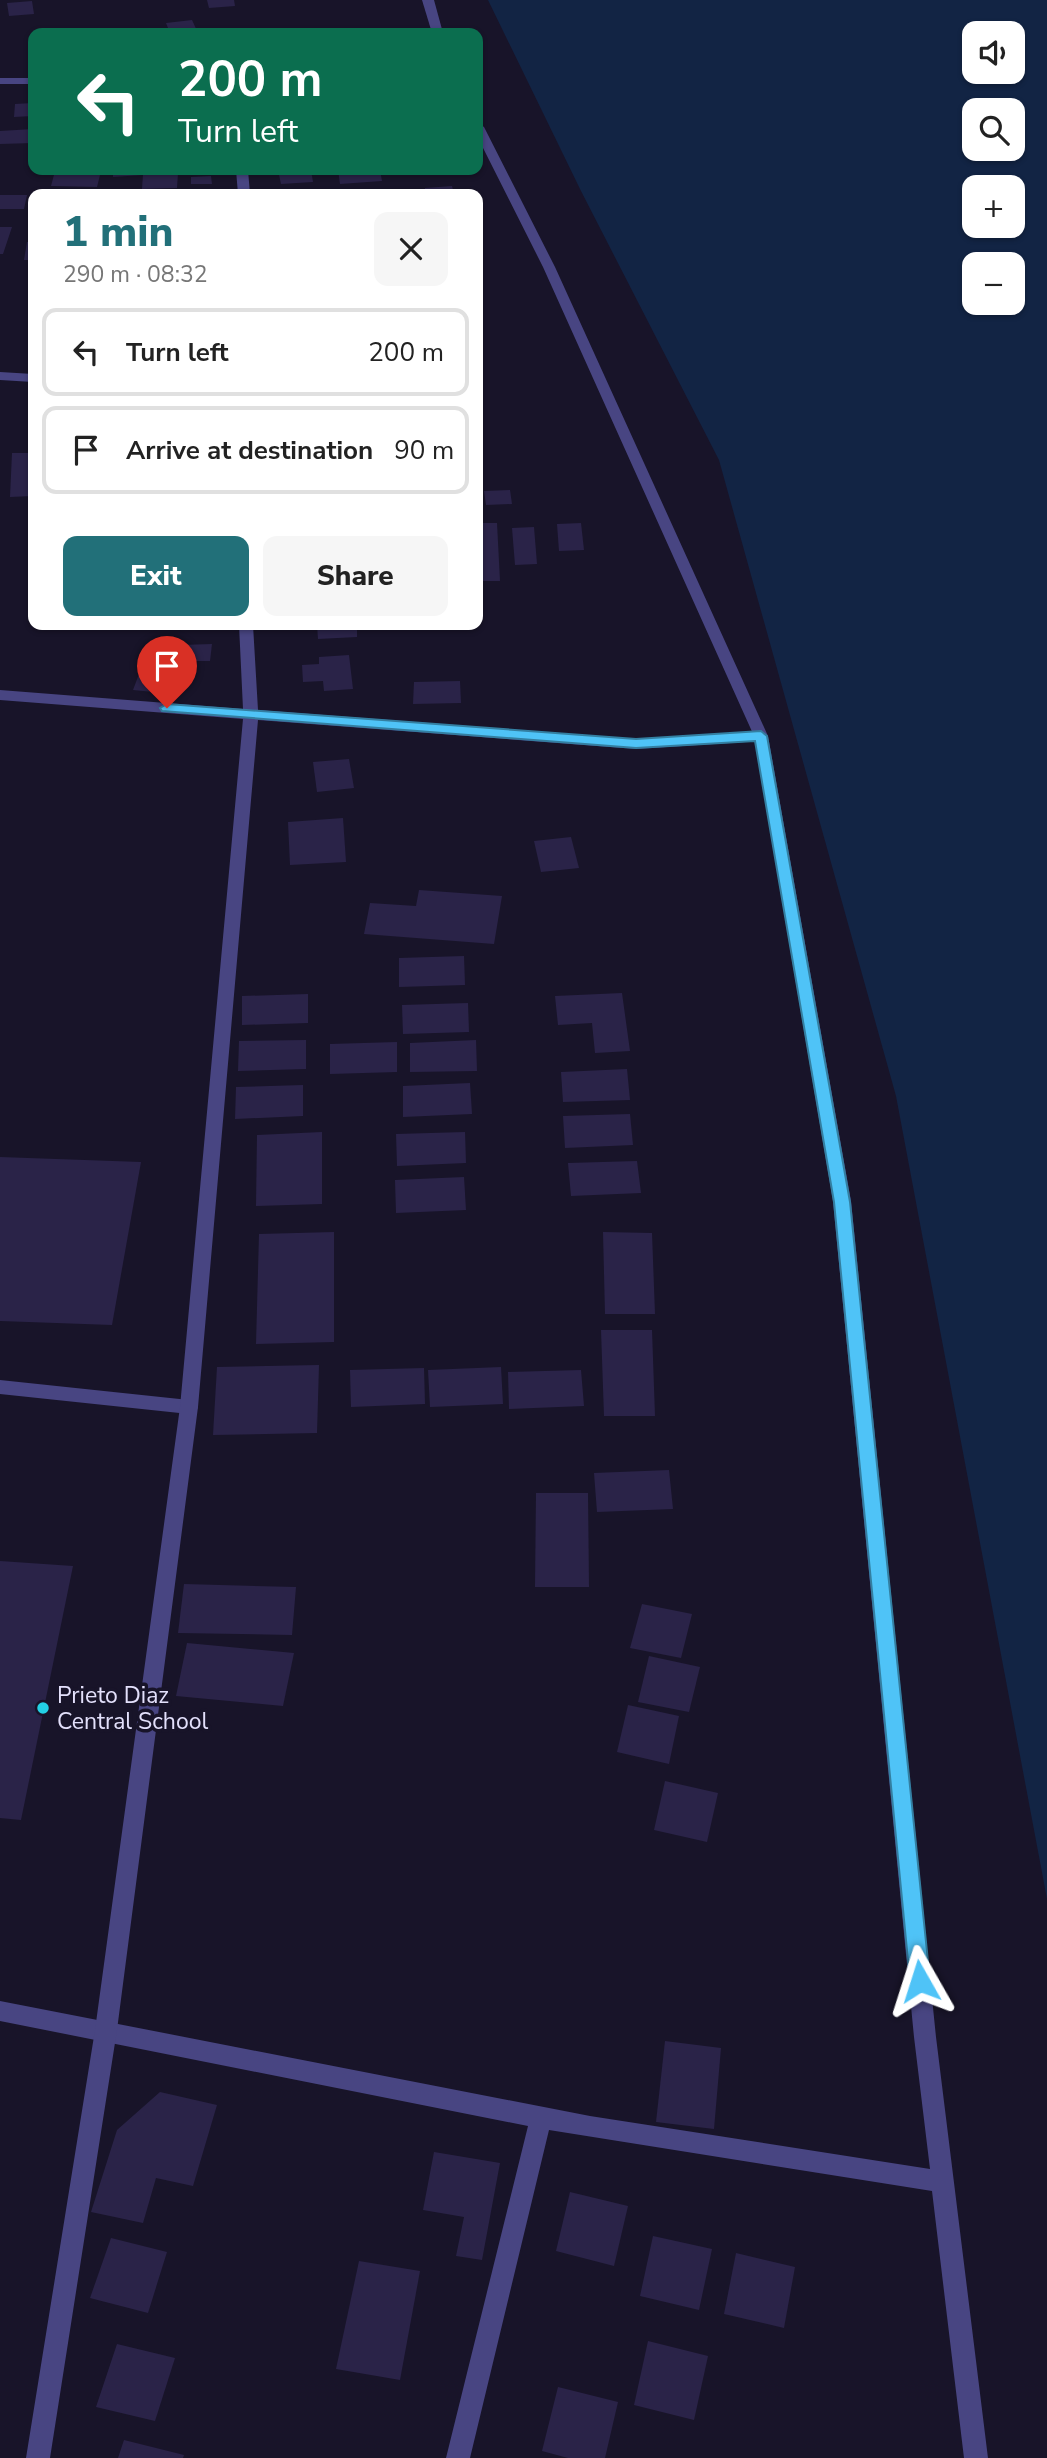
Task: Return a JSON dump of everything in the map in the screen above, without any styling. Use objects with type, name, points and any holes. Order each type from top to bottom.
[{"type":"street","points":[[428,0],[436,28]]},
{"type":"street","points":[[0,81],[28,81]]},
{"type":"street","points":[[483,137],[549,267],[761,736],[842,1202],[925,2037],[976,2458]]},
{"type":"street","points":[[0,376],[28,378]]},
{"type":"street","points":[[38,2458],[106,2030],[189,1407],[251,714],[246,630]]},
{"type":"street","points":[[0,695],[636,744],[761,736]]},
{"type":"street","points":[[0,1387],[189,1407]]},
{"type":"street","points":[[0,2011],[541,2118],[746,2154],[943,2182]]},
{"type":"street","points":[[458,2458],[541,2118]]},
{"type":"water","points":[[488,0],[1047,0],[1047,1899],[896,1096],[719,460],[581,191]]},
{"type":"building","points":[[207,0],[234,0],[235,6],[209,8]]},
{"type":"building","points":[[32,1],[34,14],[9,16],[7,3]]},
{"type":"building","points":[[192,20],[196,28],[168,28],[166,23]]},
{"type":"building","points":[[28,103],[28,116],[14,117],[15,104]]},
{"type":"building","points":[[28,129],[28,143],[0,144],[0,131]]},
{"type":"building","points":[[54,175],[100,175],[97,187],[51,186]]},
{"type":"building","points":[[143,175],[178,175],[177,188],[142,189]]},
{"type":"building","points":[[279,175],[312,175],[313,182],[281,184]]},
{"type":"building","points":[[339,175],[381,175],[382,181],[340,184]]},
{"type":"building","points":[[211,176],[212,184],[191,184],[191,177]]},
{"type":"building","points":[[452,186],[453,189],[425,189]]},
{"type":"building","points":[[0,195],[27,195],[24,209],[0,209]]},
{"type":"building","points":[[0,227],[12,227],[3,254],[0,254]]},
{"type":"building","points":[[27,242],[28,242],[28,260],[24,260]]},
{"type":"building","points":[[12,453],[28,453],[28,496],[10,497]]},
{"type":"building","points":[[510,490],[512,504],[486,505],[484,491]]},
{"type":"building","points":[[483,523],[497,523],[500,581],[483,581]]},
{"type":"building","points":[[581,523],[584,550],[559,551],[557,524]]},
{"type":"building","points":[[534,527],[537,564],[515,565],[512,528]]},
{"type":"building","points":[[317,630],[357,630],[357,637],[318,639]]},
{"type":"building","points":[[212,644],[210,661],[179,661],[180,645]]},
{"type":"building","points":[[349,655],[353,689],[324,691],[323,681],[303,682],[302,665],[319,664],[319,657]]},
{"type":"building","points":[[145,658],[174,661],[163,693],[133,690]]},
{"type":"building","points":[[460,681],[461,703],[413,704],[414,682]]},
{"type":"building","points":[[349,759],[354,788],[317,792],[313,762]]},
{"type":"building","points":[[343,818],[346,862],[290,865],[288,822]]},
{"type":"building","points":[[571,837],[579,868],[541,872],[534,841]]},
{"type":"building","points":[[419,890],[502,896],[494,944],[364,934],[370,903],[416,906]]},
{"type":"building","points":[[464,956],[465,985],[399,987],[399,958]]},
{"type":"building","points":[[622,993],[630,1051],[595,1053],[592,1023],[558,1025],[555,996]]},
{"type":"building","points":[[308,994],[308,1023],[242,1025],[242,996]]},
{"type":"building","points":[[468,1003],[469,1032],[403,1034],[402,1005]]},
{"type":"building","points":[[306,1040],[306,1069],[238,1071],[239,1041]]},
{"type":"building","points":[[476,1040],[477,1071],[410,1072],[410,1043]]},
{"type":"building","points":[[397,1042],[397,1072],[330,1074],[330,1044]]},
{"type":"building","points":[[627,1069],[630,1100],[563,1102],[561,1072]]},
{"type":"building","points":[[470,1083],[472,1114],[403,1117],[403,1086]]},
{"type":"building","points":[[303,1085],[303,1116],[235,1119],[236,1087]]},
{"type":"building","points":[[630,1114],[633,1145],[565,1148],[563,1116]]},
{"type":"building","points":[[322,1132],[322,1204],[256,1206],[257,1135]]},
{"type":"building","points":[[465,1132],[466,1163],[397,1166],[396,1134]]},
{"type":"building","points":[[0,1157],[141,1162],[112,1325],[0,1321]]},
{"type":"building","points":[[637,1161],[641,1193],[571,1196],[568,1163]]},
{"type":"building","points":[[464,1177],[466,1210],[396,1213],[395,1180]]},
{"type":"building","points":[[334,1232],[334,1342],[256,1344],[259,1234]]},
{"type":"building","points":[[603,1232],[652,1233],[655,1314],[605,1314]]},
{"type":"building","points":[[601,1330],[652,1330],[655,1416],[604,1416]]},
{"type":"building","points":[[319,1365],[317,1433],[213,1435],[217,1367]]},
{"type":"building","points":[[501,1367],[503,1404],[430,1407],[428,1370]]},
{"type":"building","points":[[424,1368],[425,1404],[351,1407],[350,1370]]},
{"type":"building","points":[[581,1370],[584,1406],[509,1409],[508,1372]]},
{"type":"building","points":[[669,1470],[673,1509],[597,1512],[594,1473]]},
{"type":"building","points":[[536,1493],[588,1493],[589,1587],[535,1587]]},
{"type":"building","points":[[0,1561],[73,1566],[21,1820],[0,1818]]},
{"type":"building","points":[[184,1584],[296,1587],[292,1635],[178,1633]]},
{"type":"building","points":[[642,1604],[692,1614],[681,1658],[630,1648]]},
{"type":"building","points":[[187,1643],[294,1653],[283,1706],[176,1696]]},
{"type":"building","points":[[649,1656],[700,1667],[689,1712],[638,1702]]},
{"type":"building","points":[[628,1705],[679,1716],[669,1764],[617,1752]]},
{"type":"building","points":[[665,1781],[718,1793],[707,1842],[654,1830]]},
{"type":"building","points":[[665,2041],[721,2048],[714,2129],[656,2122]]},
{"type":"building","points":[[160,2092],[217,2105],[193,2186],[156,2178],[143,2223],[91,2212],[117,2130]]},
{"type":"building","points":[[434,2152],[500,2163],[482,2260],[456,2256],[464,2217],[423,2210]]},
{"type":"building","points":[[570,2192],[628,2206],[614,2266],[556,2251]]},
{"type":"building","points":[[653,2236],[712,2249],[699,2310],[640,2296]]},
{"type":"building","points":[[111,2238],[167,2252],[148,2313],[90,2298]]},
{"type":"building","points":[[736,2253],[795,2267],[784,2328],[724,2314]]},
{"type":"building","points":[[359,2261],[420,2271],[400,2380],[336,2369]]},
{"type":"building","points":[[648,2341],[708,2356],[694,2420],[634,2405]]},
{"type":"building","points":[[117,2344],[175,2358],[155,2421],[96,2407]]},
{"type":"building","points":[[558,2387],[618,2402],[605,2458],[568,2458],[542,2451]]},
{"type":"building","points":[[124,2440],[184,2455],[183,2458],[118,2458]]},
{"type":"place","name":"Prieto Diaz Central School","points":[[43,1708]]},
{"type":"route","points":[[167,708],[636,744],[761,736],[842,1202],[920,1981]]}]
